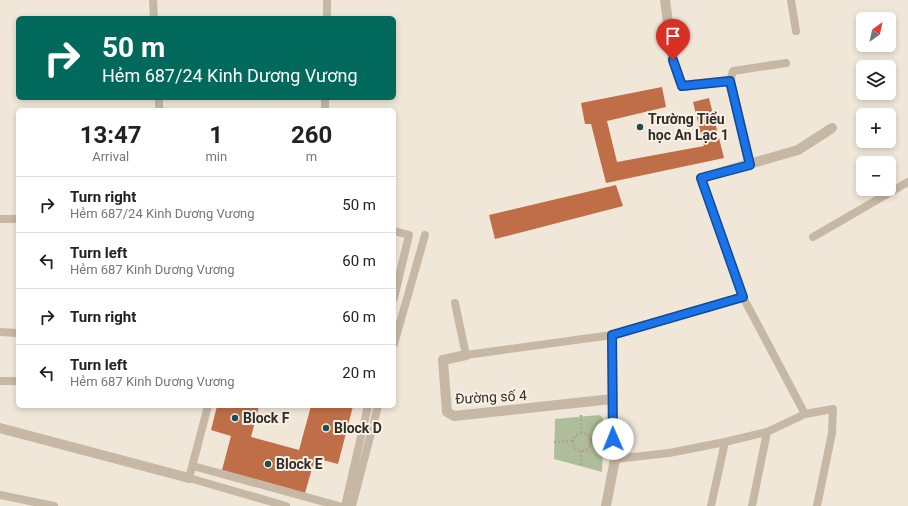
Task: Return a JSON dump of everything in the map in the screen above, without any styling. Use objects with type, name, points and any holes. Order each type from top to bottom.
[{"type":"street","points":[[665,0],[673,60],[682,86],[730,81],[750,165]]},
{"type":"street","points":[[701,178],[798,150],[832,128]]},
{"type":"street","points":[[606,506],[615,459],[612,400],[612,335]]},
{"type":"street","name":"Đường số 4","points":[[466,355],[443,360],[447,412],[454,416],[612,400]]},
{"type":"street","points":[[0,428],[189,478]]},
{"type":"lane","points":[[153,0],[154,16]]},
{"type":"lane","points":[[327,0],[327,16]]},
{"type":"lane","points":[[791,0],[796,31]]},
{"type":"lane","points":[[730,81],[733,71],[786,63]]},
{"type":"lane","points":[[701,178],[743,297],[805,414]]},
{"type":"lane","points":[[813,237],[908,182]]},
{"type":"lane","points":[[0,218],[16,219]]},
{"type":"lane","points":[[396,232],[409,235],[396,290]]},
{"type":"lane","points":[[396,337],[424,235]]},
{"type":"lane","points":[[455,303],[466,355],[612,335],[743,297]]},
{"type":"lane","points":[[0,332],[16,333]]},
{"type":"lane","points":[[0,381],[16,382]]},
{"type":"lane","points":[[208,408],[189,478],[286,506]]},
{"type":"lane","points":[[345,506],[368,408]]},
{"type":"lane","points":[[352,506],[377,408]]},
{"type":"lane","points":[[615,459],[669,454],[725,442],[767,432],[805,414],[833,409],[832,433],[817,506]]},
{"type":"lane","points":[[752,506],[767,432]]},
{"type":"lane","points":[[711,506],[725,442]]},
{"type":"lane","points":[[193,466],[339,506]]},
{"type":"lane","points":[[0,495],[54,506]]},
{"type":"path","points":[[581,404],[581,433]]},
{"type":"path","points":[[581,433],[587,435],[590,443],[588,448],[581,451],[575,447],[573,441],[576,435],[581,433]]},
{"type":"path","points":[[554,442],[573,441]]},
{"type":"path","points":[[581,451],[581,466]]},
{"type":"green space","points":[[599,415],[602,417],[604,423],[602,472],[554,459],[555,419]]},
{"type":"building","points":[[662,87],[666,107],[607,121],[617,162],[704,146],[693,102],[709,98],[724,158],[606,183],[591,124],[585,124],[581,103]]},
{"type":"building","points":[[616,185],[623,206],[495,239],[489,215]]},
{"type":"building","points":[[216,408],[258,408],[251,437],[299,450],[310,408],[352,408],[338,464],[315,458],[305,493],[222,470],[231,436],[211,430]]},
{"type":"place","name":"Trường Tiểu học An Lạc 1","points":[[640,127]]},
{"type":"place","name":"Block F","points":[[235,418]]},
{"type":"place","name":"Block D","points":[[326,428]]},
{"type":"place","name":"Block E","points":[[268,464]]},
{"type":"route","points":[[613,439],[612,335],[743,297],[701,178],[750,165],[730,81],[682,86],[673,60]]}]
